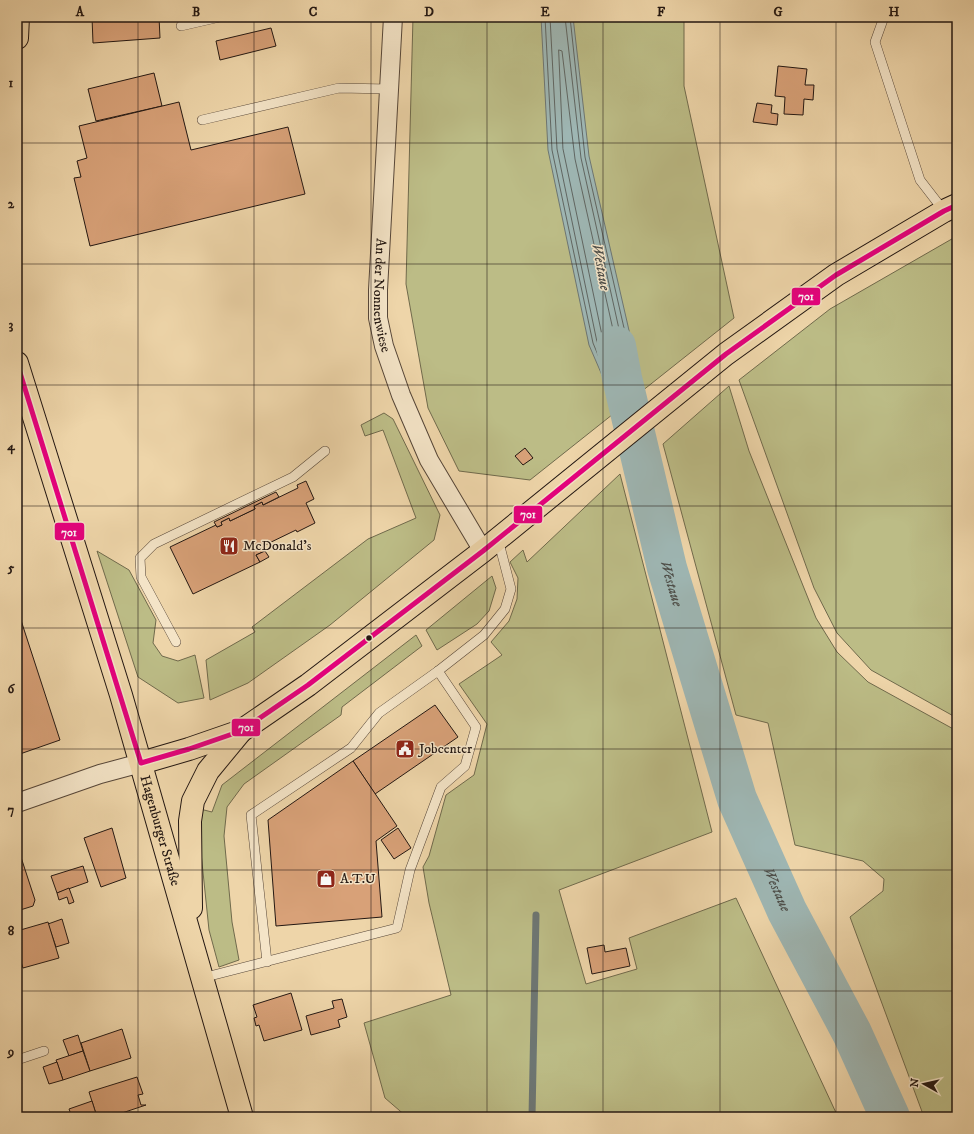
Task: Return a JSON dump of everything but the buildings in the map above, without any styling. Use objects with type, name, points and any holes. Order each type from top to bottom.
[{"type":"main road","points":[[17,38],[18,17]]},
{"type":"main road","points":[[141,763],[189,749],[241,731],[308,685],[491,545],[726,354],[836,275],[950,208]]},
{"type":"main road","name":"Hagenburger Straße","points":[[17,363],[141,763],[242,1117]]},
{"type":"main road","points":[[191,939],[190,821],[193,801],[208,771],[241,731]]},
{"type":"street","name":"An der Nonnenwiese","points":[[392,17],[378,290],[378,318],[384,346],[401,395],[429,460],[491,545]]},
{"type":"street","points":[[17,803],[88,778],[141,763]]},
{"type":"lane","points":[[181,26],[220,17]]},
{"type":"lane","points":[[884,17],[875,42],[920,180],[950,208]]},
{"type":"lane","points":[[202,120],[339,88],[389,89]]},
{"type":"lane","points":[[176,642],[141,577],[140,558],[154,544],[293,477],[325,451]]},
{"type":"lane","points":[[267,962],[251,815],[351,748],[379,713],[438,671],[484,635],[505,609],[511,589],[491,545]]},
{"type":"lane","points":[[202,978],[396,928],[410,870],[441,787],[465,766],[476,727],[438,671]]},
{"type":"lane","points":[[17,1060],[44,1051]]},
{"type":"green space","points":[[413,17],[684,17],[684,86],[734,318],[530,480],[459,471],[428,408],[406,284]]},
{"type":"green space","points":[[957,236],[957,718],[871,670],[837,633],[814,588],[739,380],[830,309]]},
{"type":"green space","points":[[729,386],[749,451],[816,618],[837,652],[868,682],[957,731],[957,1117],[924,1117],[850,917],[883,891],[884,879],[863,861],[795,845],[768,723],[736,715],[663,444]]},
{"type":"green space","points":[[384,413],[393,419],[440,515],[434,540],[330,625],[248,683],[210,700],[206,660],[255,632],[252,627],[368,539],[416,518],[383,430],[365,436],[361,425]]},
{"type":"green space","points":[[620,474],[712,832],[559,890],[586,984],[637,969],[629,938],[736,898],[838,1117],[407,1117],[385,1098],[364,1023],[451,995],[429,903],[423,867],[429,856],[446,795],[474,775],[487,724],[459,684],[502,655],[491,642],[509,621],[517,599],[518,578],[510,562],[523,550],[527,562]]},
{"type":"green space","points":[[97,551],[129,570],[156,620],[153,643],[162,656],[178,661],[195,655],[204,698],[178,703],[138,677]]},
{"type":"green space","points":[[492,576],[496,588],[489,611],[477,624],[437,650],[426,630]]},
{"type":"green space","points":[[416,635],[422,646],[342,707],[341,715],[244,784],[227,807],[224,836],[232,922],[239,960],[219,967],[209,930],[198,824],[200,809],[212,812],[222,785]]},
{"type":"water","points":[[541,17],[573,17],[589,156],[642,387],[617,410],[589,345],[548,150]]},
{"type":"waterway","name":"Westaue","points":[[616,346],[622,378],[667,568],[737,799],[787,911],[852,1033],[890,1117]]},
{"type":"waterway","points":[[532,1117],[536,915]]},
{"type":"transit line","name":"701","points":[[17,363],[141,763],[189,749],[241,731],[308,685],[483,551],[726,354],[836,275],[944,211],[957,205]]},
{"type":"place","name":"McDonald's","points":[[229,546]]},
{"type":"place","name":"Jobcenter","points":[[405,749]]},
{"type":"place","name":"A.T.U","points":[[326,879]]}]
